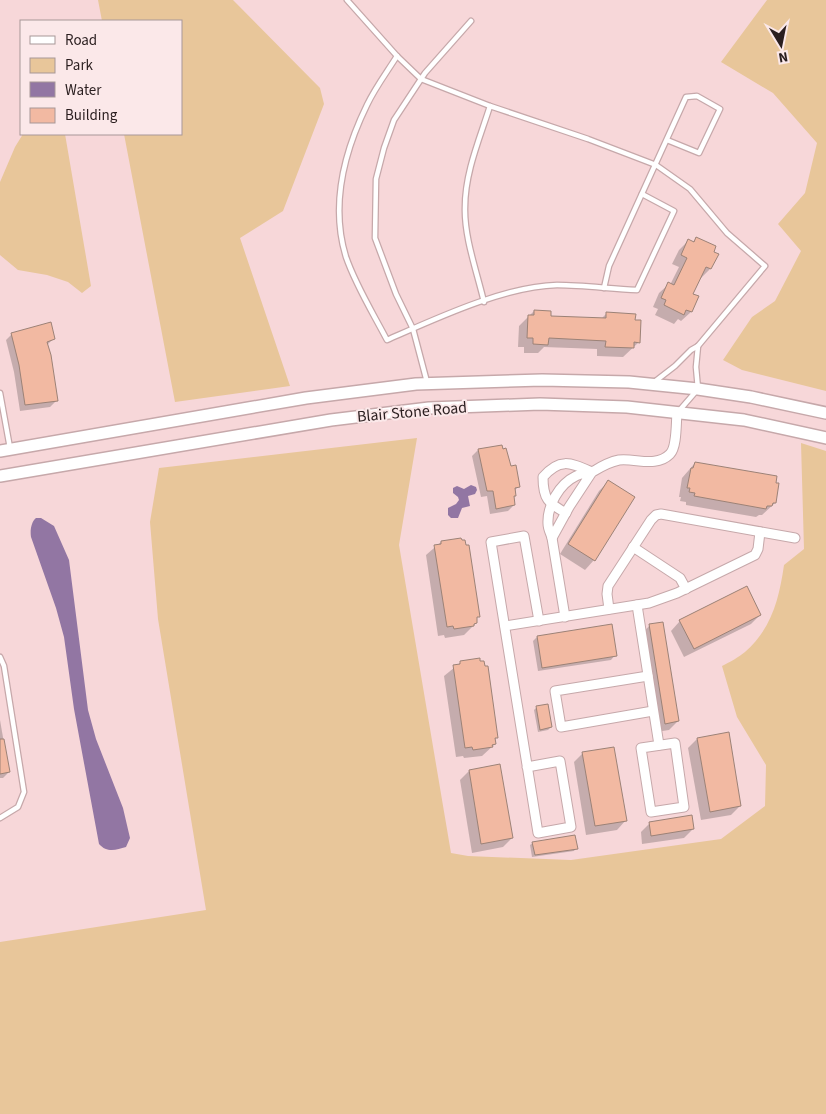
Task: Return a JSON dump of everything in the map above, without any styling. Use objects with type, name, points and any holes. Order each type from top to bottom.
[{"type":"main road","name":"Blair Stone Road","points":[[5,450],[306,398],[428,384],[542,380],[629,382],[751,397],[826,413]]},
{"type":"main road","name":"Blair Stone Road","points":[[0,476],[331,420],[429,408],[540,404],[627,407],[744,420],[826,438]]},
{"type":"street","points":[[564,617],[548,523],[555,496],[563,486],[576,476],[592,472],[613,461],[654,462],[669,456],[673,451],[675,442],[677,413]]},
{"type":"street","points":[[566,513],[552,505],[546,497],[543,477],[556,465],[564,463],[592,472]]},
{"type":"street","points":[[552,538],[592,472]]},
{"type":"street","points":[[610,609],[607,594],[608,586],[650,520],[656,515],[661,514],[795,538]]},
{"type":"street","points":[[505,626],[649,603],[686,589],[755,555],[758,549],[760,532]]},
{"type":"street","points":[[527,767],[560,762],[571,827],[538,833],[527,767],[505,626],[491,542],[524,536],[538,621]]},
{"type":"street","points":[[633,547],[680,578],[686,589]]},
{"type":"street","points":[[637,605],[659,745]]},
{"type":"street","points":[[648,676],[555,691],[561,727],[653,711]]},
{"type":"street","points":[[675,743],[684,807],[651,812],[641,748],[659,745],[675,743]]},
{"type":"lane","points":[[347,0],[398,56],[422,78],[490,106],[588,139],[656,166],[690,189],[727,233],[765,266],[698,346],[690,350],[675,366],[651,385]]},
{"type":"lane","points":[[428,384],[413,329],[375,238],[376,180],[384,148],[394,120],[422,78],[471,21]]},
{"type":"lane","points":[[398,56],[367,104],[349,148],[339,190],[339,220],[346,257],[387,340],[520,290],[556,285],[637,290],[674,211],[642,194]]},
{"type":"lane","points":[[604,288],[609,266],[686,97],[697,96],[720,109],[699,153],[667,140]]},
{"type":"lane","points":[[484,302],[466,226],[465,208],[466,188],[490,106]]},
{"type":"lane","points":[[677,413],[698,389],[696,367],[698,346]]},
{"type":"lane","points":[[0,393],[5,450]]},
{"type":"lane","points":[[0,657],[4,666],[24,792],[18,806],[0,818]]},
{"type":"green space","points":[[98,0],[233,0],[320,88],[324,104],[283,211],[240,238],[290,386],[175,402],[124,135],[182,135],[182,20],[102,20]]},
{"type":"green space","points":[[767,0],[826,0],[826,391],[742,370],[723,360],[752,317],[775,301],[801,251],[778,224],[805,193],[817,143],[773,93],[721,62]]},
{"type":"green space","points":[[22,135],[65,135],[91,286],[82,293],[68,282],[47,275],[18,270],[0,255],[0,182],[15,147]]},
{"type":"green space","points":[[417,438],[399,545],[451,853],[468,856],[571,860],[721,839],[765,806],[766,765],[737,717],[722,666],[745,652],[762,633],[777,601],[784,565],[804,549],[801,443],[826,451],[826,1114],[0,1114],[0,942],[206,910],[158,619],[150,522],[159,468]]},
{"type":"water","points":[[471,485],[476,487],[477,490],[475,494],[468,496],[470,506],[462,508],[458,518],[451,518],[448,515],[448,508],[459,500],[453,493],[453,488],[457,486],[464,489]]},
{"type":"water","points":[[36,518],[41,518],[54,526],[69,560],[88,710],[96,739],[123,808],[130,838],[126,847],[119,849],[108,850],[99,844],[74,709],[64,637],[31,537],[31,527]]},
{"type":"building","points":[[696,237],[716,246],[714,252],[719,254],[711,269],[706,267],[693,294],[699,296],[692,312],[686,310],[684,315],[664,305],[666,300],[661,298],[668,282],[674,285],[687,258],[681,255],[688,239],[694,242]]},
{"type":"building","points":[[534,310],[551,311],[551,316],[606,318],[606,312],[636,314],[635,320],[641,320],[640,343],[634,342],[634,348],[605,347],[606,341],[549,338],[548,345],[533,344],[533,338],[527,338],[528,315],[534,315]]},
{"type":"building","points":[[51,322],[55,339],[47,342],[51,355],[58,401],[25,405],[19,365],[11,333]]},
{"type":"building","points":[[502,445],[503,449],[506,448],[511,466],[516,465],[520,487],[515,488],[515,505],[496,509],[493,491],[487,491],[478,449]]},
{"type":"building","points":[[695,462],[777,476],[776,483],[779,483],[776,503],[773,503],[772,506],[767,506],[766,509],[694,496],[695,493],[689,492],[690,488],[687,488],[691,468],[693,468]]},
{"type":"building","points":[[608,480],[635,497],[595,561],[568,544]]},
{"type":"building","points":[[461,538],[465,540],[466,545],[469,545],[480,617],[477,617],[477,623],[474,626],[454,629],[453,626],[447,627],[434,545],[441,544],[441,541]]},
{"type":"building","points":[[747,586],[761,615],[694,649],[679,620]]},
{"type":"building","points":[[663,622],[679,721],[665,724],[649,624]]},
{"type":"building","points":[[612,624],[617,656],[542,668],[537,636]]},
{"type":"building","points":[[480,658],[480,661],[484,661],[485,666],[488,666],[498,738],[495,738],[496,744],[492,745],[493,747],[473,750],[472,747],[465,748],[453,665],[460,664],[460,661]]},
{"type":"building","points":[[548,704],[552,727],[540,730],[536,706]]},
{"type":"building","points":[[729,732],[741,806],[710,812],[697,738]]},
{"type":"building","points":[[0,739],[4,739],[10,772],[0,774]]},
{"type":"building","points":[[614,747],[627,821],[595,826],[582,752]]},
{"type":"building","points":[[500,764],[513,838],[481,844],[469,770]]},
{"type":"building","points":[[692,815],[694,829],[651,836],[649,822]]},
{"type":"building","points":[[575,835],[578,849],[535,855],[532,842]]}]
